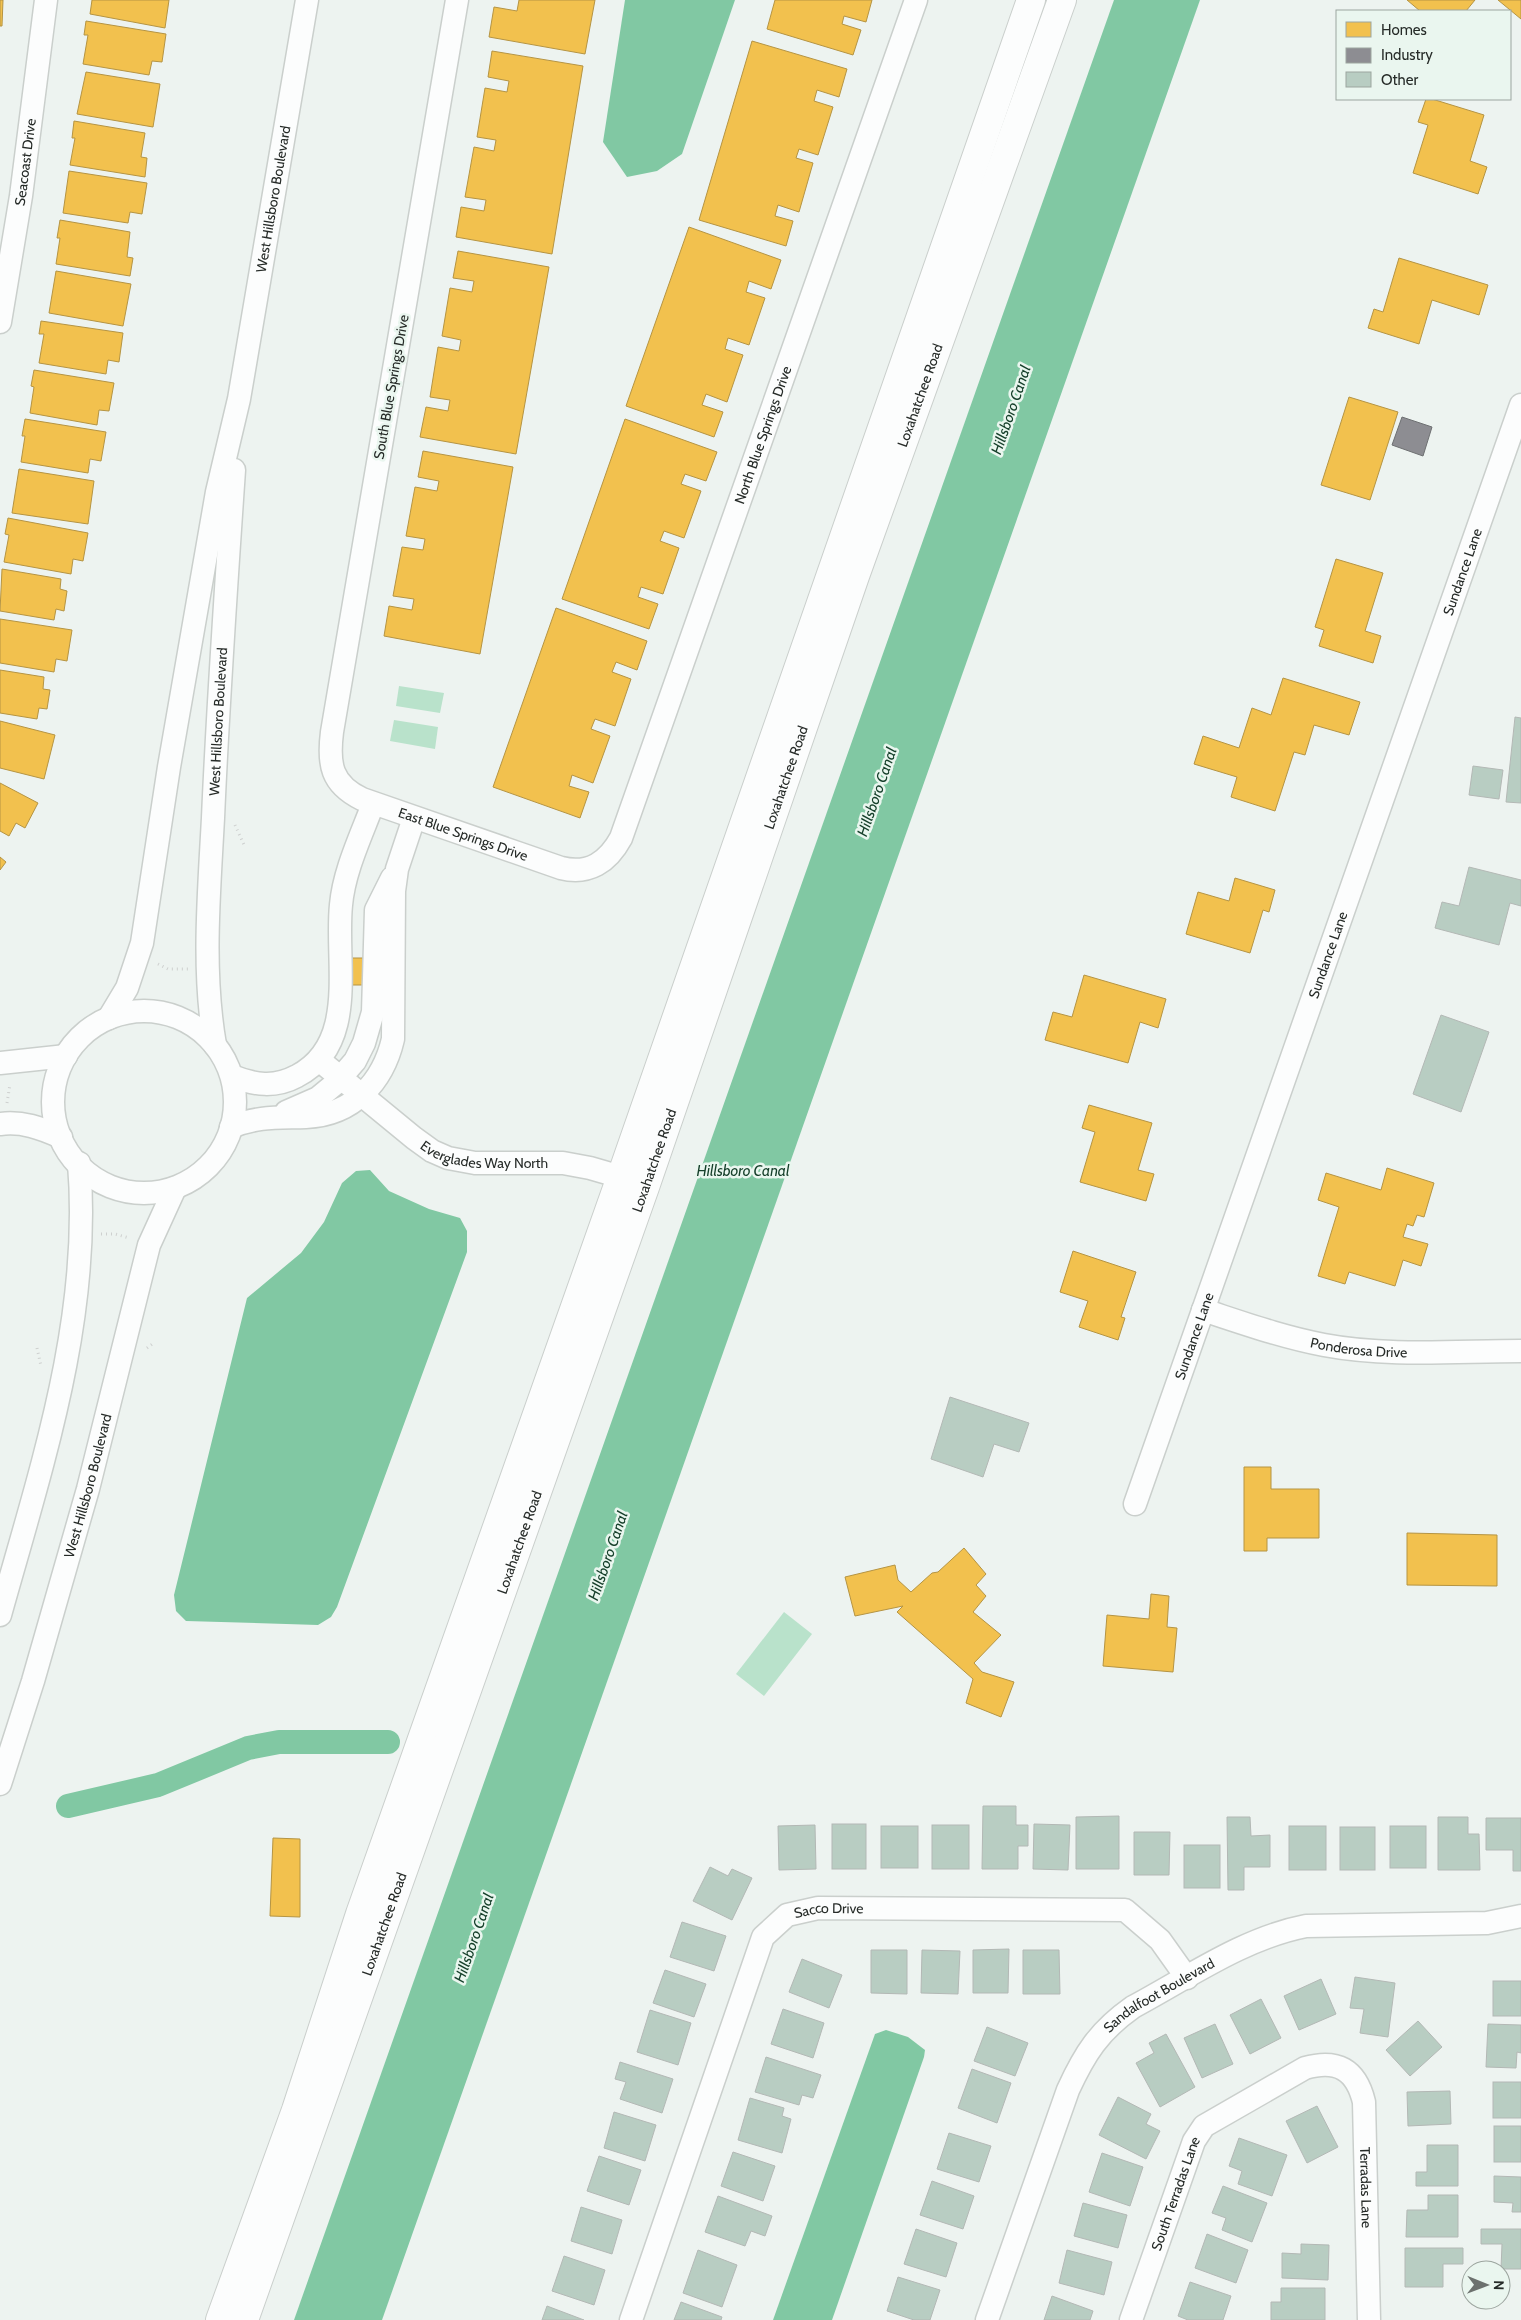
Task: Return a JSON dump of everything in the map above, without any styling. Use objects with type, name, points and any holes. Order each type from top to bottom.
[{"type":"main road","name":"Loxahatchee Road","points":[[220,2320],[296,2110],[363,1905],[620,1177],[1031,0]]},
{"type":"main road","name":"Loxahatchee Road","points":[[244,2320],[645,1187],[855,576],[1062,0]]},
{"type":"street","name":"Seacoast Drive","points":[[0,322],[21,196],[46,0]]},
{"type":"street","name":"West Hillsboro Boulevard","points":[[109,1018],[128,988],[142,943],[169,767],[217,492],[239,399],[307,0]]},
{"type":"street","name":"South Blue Springs Drive","points":[[334,774],[330,753],[332,732],[458,0]]},
{"type":"street","name":"North Blue Springs Drive","points":[[600,863],[616,848],[626,826],[916,0]]},
{"type":"street","name":"West Hillsboro Boulevard","points":[[215,1045],[208,986],[208,906],[224,608],[239,399]]},
{"type":"street","name":"Sundance Lane","points":[[1135,1504],[1521,405]]},
{"type":"street","name":"East Blue Springs Drive","points":[[334,774],[352,795],[373,804],[561,868],[580,871],[600,863]]},
{"type":"street","points":[[232,1076],[257,1084],[279,1083],[300,1075],[319,1060],[332,1037],[339,1014],[341,906],[345,885],[373,804]]},
{"type":"street","points":[[279,1116],[318,1098],[341,1078],[355,1061],[372,1022],[384,936],[397,869],[414,818]]},
{"type":"street","points":[[340,937],[384,936]]},
{"type":"street","points":[[231,1126],[250,1120],[279,1116],[308,1117],[325,1114],[363,1096],[382,1070],[393,1039],[384,936]]},
{"type":"street","points":[[144,1010],[168,1014],[198,1028],[215,1045],[232,1076],[234,1102],[231,1126],[220,1152],[200,1174],[174,1188],[159,1192],[130,1191],[102,1182],[88,1173],[79,1164],[61,1137],[56,1123],[53,1096],[58,1070],[75,1043],[84,1035],[96,1025],[109,1018],[144,1010]]},
{"type":"street","points":[[0,1063],[66,1056]]},
{"type":"street","name":"Everglades Way North","points":[[319,1060],[424,1145],[448,1158],[475,1163],[563,1163],[590,1168],[620,1177]]},
{"type":"street","points":[[4,1119],[10,1123],[31,1125],[61,1137]]},
{"type":"street","points":[[0,1615],[46,1447],[70,1344],[78,1284],[81,1234],[79,1164]]},
{"type":"street","name":"West Hillsboro Boulevard","points":[[0,1784],[33,1681],[81,1514],[149,1245],[174,1188]]},
{"type":"street","name":"Ponderosa Drive","points":[[1203,1310],[1273,1334],[1325,1345],[1378,1350],[1521,1351]]},
{"type":"street","name":"Sacco Drive","points":[[631,2320],[763,1937],[787,1915],[818,1908],[1125,1910],[1160,1940],[1187,1978]]},
{"type":"street","name":"Sandalfoot Boulevard","points":[[987,2320],[1068,2090],[1083,2058],[1099,2036],[1119,2018],[1248,1944],[1279,1931],[1306,1926],[1487,1924],[1521,1916]]},
{"type":"street","name":"South Terradas Lane","points":[[1131,2320],[1194,2140],[1204,2126],[1305,2068],[1320,2064],[1338,2066]]},
{"type":"street","name":"Terradas Lane","points":[[1338,2066],[1350,2073],[1360,2086],[1364,2102],[1369,2320]]},
{"type":"path","points":[[155,963],[168,969],[191,969]]},
{"type":"path","points":[[4,1119],[10,1083]]},
{"type":"path","points":[[94,1233],[116,1234],[132,1239]]},
{"type":"shaded area","points":[[399,686],[444,693],[440,713],[396,706]]},
{"type":"shaded area","points":[[394,720],[438,727],[435,749],[390,741]]},
{"type":"shaded area","points":[[784,1612],[812,1634],[764,1696],[736,1674]]},
{"type":"water","points":[[625,0],[735,0],[682,154],[657,171],[627,177],[603,142]]},
{"type":"water","name":"Hillsboro Canal","points":[[1114,0],[1200,0],[382,2320],[294,2320]]},
{"type":"water","points":[[370,1170],[389,1191],[429,1209],[460,1218],[467,1231],[467,1252],[337,1607],[331,1617],[318,1625],[186,1621],[176,1611],[174,1595],[247,1298],[301,1253],[324,1222],[342,1183],[356,1171]]},
{"type":"water","points":[[886,2030],[908,2037],[925,2050],[924,2057],[832,2320],[773,2320],[875,2034]]},
{"type":"building: Homes","points":[[0,0],[3,0],[2,26],[0,26]]},
{"type":"building: Homes","points":[[92,0],[169,0],[165,28],[90,14]]},
{"type":"building: Homes","points":[[519,0],[595,0],[585,54],[489,37],[494,7],[517,11]]},
{"type":"building: Homes","points":[[775,0],[872,0],[866,22],[844,16],[842,24],[861,30],[853,55],[767,29]]},
{"type":"building: Homes","points":[[1407,0],[1475,0],[1467,10],[1419,10]]},
{"type":"building: Homes","points":[[1498,0],[1521,0],[1521,19]]},
{"type":"building: Homes","points":[[86,21],[166,34],[162,62],[152,61],[149,75],[83,64],[88,35],[84,35]]},
{"type":"building: Homes","points":[[752,41],[847,69],[839,97],[817,90],[814,101],[833,107],[818,155],[799,149],[796,158],[813,163],[799,212],[778,205],[775,216],[793,221],[786,246],[699,220]]},
{"type":"building: Homes","points":[[492,51],[583,66],[552,254],[456,237],[461,207],[484,211],[486,200],[465,197],[474,147],[494,151],[496,140],[477,137],[485,88],[507,92],[509,81],[488,77]]},
{"type":"building: Homes","points":[[86,72],[160,84],[153,127],[77,114]]},
{"type":"building: Homes","points":[[1426,100],[1435,100],[1484,115],[1470,161],[1487,167],[1478,194],[1413,173],[1428,125],[1418,122]]},
{"type":"building: Homes","points":[[74,121],[145,133],[141,157],[147,158],[145,177],[70,165],[75,138],[72,138]]},
{"type":"building: Homes","points":[[69,171],[147,183],[142,214],[130,212],[128,223],[63,213]]},
{"type":"building: Homes","points":[[60,220],[130,232],[127,257],[133,258],[130,276],[56,264],[60,238],[57,238]]},
{"type":"building: Homes","points":[[689,227],[781,260],[771,289],[749,281],[746,292],[765,298],[749,345],[728,338],[725,349],[743,355],[727,402],[706,394],[702,405],[723,412],[714,437],[626,406]]},
{"type":"building: Homes","points":[[458,251],[549,267],[516,454],[420,437],[426,407],[448,411],[450,400],[430,397],[438,347],[459,351],[461,340],[442,336],[450,288],[472,292],[474,281],[453,278]]},
{"type":"building: Homes","points":[[1399,258],[1488,285],[1479,315],[1432,300],[1419,344],[1368,328],[1374,309],[1383,312]]},
{"type":"building: Homes","points":[[56,271],[131,284],[123,326],[49,313]]},
{"type":"building: Homes","points":[[41,321],[123,333],[119,362],[108,360],[106,374],[39,363],[44,334],[39,334]]},
{"type":"building: Homes","points":[[34,370],[114,383],[109,411],[99,410],[97,425],[30,413],[34,387],[31,386]]},
{"type":"building: Homes","points":[[1349,397],[1398,412],[1370,500],[1321,485]]},
{"type":"building: Homes","points":[[25,419],[106,432],[101,461],[90,459],[88,473],[21,462],[25,436],[22,436]]},
{"type":"building: Homes","points":[[625,419],[717,452],[706,481],[685,474],[681,484],[701,491],[684,538],[664,531],[660,541],[679,548],[663,594],[641,587],[638,597],[658,604],[649,629],[562,599]]},
{"type":"building: Homes","points":[[423,451],[513,467],[480,654],[384,636],[389,606],[412,610],[414,599],[393,596],[402,547],[423,550],[425,539],[406,536],[415,487],[437,491],[439,481],[418,477]]},
{"type":"building: Homes","points":[[19,469],[94,481],[88,524],[12,513]]},
{"type":"building: Homes","points":[[8,518],[88,533],[83,561],[73,559],[71,574],[4,562],[9,535],[5,534]]},
{"type":"building: Homes","points":[[1336,559],[1383,573],[1365,631],[1381,636],[1373,663],[1319,646],[1324,630],[1315,627]]},
{"type":"building: Homes","points":[[2,569],[61,579],[60,589],[67,591],[64,611],[56,609],[54,620],[0,611]]},
{"type":"building: Homes","points":[[556,608],[647,641],[637,670],[616,662],[612,672],[631,679],[615,726],[595,719],[591,729],[610,736],[593,783],[572,775],[569,786],[589,792],[580,818],[493,787]]},
{"type":"building: Homes","points":[[0,619],[72,630],[67,661],[56,659],[54,672],[0,663]]},
{"type":"building: Homes","points":[[0,670],[44,677],[43,689],[50,690],[47,709],[39,708],[37,719],[0,713]]},
{"type":"building: Homes","points":[[1283,678],[1360,702],[1349,735],[1314,725],[1305,755],[1294,752],[1275,811],[1231,797],[1237,777],[1194,764],[1203,736],[1239,748],[1252,708],[1271,715]]},
{"type":"building: Homes","points":[[0,721],[55,735],[44,779],[0,768]]},
{"type":"building: Homes","points":[[0,783],[38,803],[25,828],[16,823],[9,836],[0,831]]},
{"type":"building: Homes","points":[[0,857],[6,862],[0,870]]},
{"type":"building: Homes","points":[[1235,878],[1275,890],[1269,912],[1263,910],[1250,953],[1186,934],[1198,892],[1229,901]]},
{"type":"building: Homes","points":[[351,958],[366,958],[366,985],[351,985]]},
{"type":"building: Homes","points":[[1084,975],[1166,999],[1158,1028],[1140,1022],[1128,1063],[1045,1040],[1053,1012],[1072,1017]]},
{"type":"building: Homes","points":[[1089,1105],[1152,1123],[1138,1170],[1154,1174],[1146,1201],[1080,1182],[1095,1132],[1082,1128]]},
{"type":"building: Homes","points":[[1387,1168],[1434,1183],[1424,1217],[1417,1215],[1413,1226],[1407,1224],[1403,1237],[1428,1244],[1421,1266],[1403,1260],[1395,1286],[1349,1272],[1345,1284],[1318,1276],[1339,1207],[1318,1200],[1326,1173],[1381,1190]]},
{"type":"building: Homes","points":[[1073,1251],[1136,1272],[1121,1317],[1125,1318],[1118,1340],[1079,1327],[1088,1301],[1060,1292]]},
{"type":"building: Homes","points":[[1244,1467],[1271,1467],[1271,1489],[1319,1489],[1319,1538],[1267,1538],[1267,1551],[1244,1551]]},
{"type":"building: Homes","points":[[1407,1533],[1497,1535],[1497,1586],[1407,1585]]},
{"type":"building: Homes","points":[[964,1548],[986,1574],[976,1585],[986,1596],[973,1612],[1001,1635],[974,1663],[982,1672],[1014,1682],[1001,1717],[966,1703],[973,1679],[897,1612],[903,1606],[855,1616],[845,1577],[895,1565],[898,1580],[911,1592],[932,1573],[938,1572]]},
{"type":"building: Homes","points":[[1151,1594],[1169,1596],[1167,1627],[1177,1628],[1173,1672],[1103,1666],[1107,1615],[1149,1619]]},
{"type":"building: Homes","points":[[273,1838],[300,1839],[300,1917],[270,1916]]},
{"type":"building: Industry","points":[[1402,417],[1432,427],[1423,456],[1392,445]]},
{"type":"building: Other","points":[[1515,717],[1521,718],[1521,803],[1506,802]]},
{"type":"building: Other","points":[[1473,766],[1503,770],[1499,799],[1469,795]]},
{"type":"building: Other","points":[[1469,867],[1521,880],[1521,906],[1510,903],[1499,945],[1435,928],[1442,902],[1459,906]]},
{"type":"building: Other","points":[[1441,1015],[1489,1032],[1461,1112],[1413,1094]]},
{"type":"building: Other","points":[[950,1397],[1029,1423],[1019,1452],[994,1444],[983,1477],[931,1459]]},
{"type":"building: Other","points":[[983,1806],[1016,1806],[1016,1825],[1028,1825],[1028,1846],[1018,1846],[1018,1869],[982,1869]]},
{"type":"building: Other","points":[[1119,1816],[1119,1869],[1076,1869],[1076,1817]]},
{"type":"building: Other","points":[[1227,1817],[1250,1817],[1251,1836],[1270,1835],[1270,1867],[1244,1867],[1244,1890],[1228,1890]]},
{"type":"building: Other","points":[[1438,1817],[1468,1817],[1468,1834],[1479,1834],[1480,1870],[1438,1870]]},
{"type":"building: Other","points":[[1486,1818],[1521,1818],[1521,1871],[1513,1871],[1513,1850],[1486,1850]]},
{"type":"building: Other","points":[[832,1824],[866,1824],[866,1869],[832,1869]]},
{"type":"building: Other","points":[[1034,1824],[1070,1825],[1068,1870],[1033,1869]]},
{"type":"building: Other","points":[[815,1825],[816,1869],[779,1870],[778,1826]]},
{"type":"building: Other","points":[[932,1825],[969,1825],[969,1869],[932,1869]]},
{"type":"building: Other","points":[[881,1826],[918,1826],[918,1868],[881,1868]]},
{"type":"building: Other","points":[[1289,1826],[1326,1826],[1326,1870],[1289,1870]]},
{"type":"building: Other","points":[[1390,1826],[1426,1826],[1426,1868],[1390,1868]]},
{"type":"building: Other","points":[[1340,1827],[1375,1827],[1375,1870],[1340,1870]]},
{"type":"building: Other","points":[[1134,1832],[1170,1832],[1169,1875],[1134,1875]]},
{"type":"building: Other","points":[[1184,1845],[1220,1845],[1220,1888],[1184,1888]]},
{"type":"building: Other","points":[[710,1867],[728,1876],[732,1869],[752,1878],[732,1920],[693,1901]]},
{"type":"building: Other","points":[[682,1922],[726,1936],[714,1971],[670,1957]]},
{"type":"building: Other","points":[[1009,1949],[1008,1993],[973,1993],[973,1950]]},
{"type":"building: Other","points":[[871,1950],[907,1950],[907,1994],[871,1993]]},
{"type":"building: Other","points":[[922,1950],[960,1951],[958,1994],[921,1993]]},
{"type":"building: Other","points":[[1023,1950],[1059,1950],[1060,1994],[1023,1994]]},
{"type":"building: Other","points":[[802,1959],[842,1975],[829,2008],[789,1992]]},
{"type":"building: Other","points":[[665,1970],[706,1984],[694,2017],[653,2003]]},
{"type":"building: Other","points":[[1355,1977],[1395,1983],[1388,2037],[1360,2033],[1364,2009],[1350,2008]]},
{"type":"building: Other","points":[[1321,1979],[1336,2014],[1299,2030],[1284,1996]]},
{"type":"building: Other","points":[[1493,1981],[1521,1981],[1521,2016],[1493,2016]]},
{"type":"building: Other","points":[[1261,1999],[1281,2038],[1250,2054],[1230,2015]]},
{"type":"building: Other","points":[[783,2009],[824,2023],[813,2058],[771,2044]]},
{"type":"building: Other","points":[[650,2010],[691,2023],[678,2065],[637,2052]]},
{"type":"building: Other","points":[[1418,2021],[1442,2047],[1410,2076],[1386,2050]]},
{"type":"building: Other","points":[[1215,2024],[1233,2064],[1202,2078],[1184,2038]]},
{"type":"building: Other","points":[[1488,2024],[1521,2025],[1521,2053],[1517,2052],[1516,2068],[1486,2067]]},
{"type":"building: Other","points":[[987,2027],[1028,2043],[1015,2076],[974,2061]]},
{"type":"building: Other","points":[[1166,2034],[1195,2087],[1160,2107],[1136,2063],[1154,2053],[1149,2043]]},
{"type":"building: Other","points":[[766,2057],[821,2075],[813,2098],[802,2095],[799,2105],[755,2092]]},
{"type":"building: Other","points":[[620,2062],[673,2079],[662,2113],[620,2099],[626,2082],[615,2079]]},
{"type":"building: Other","points":[[972,2069],[1011,2083],[997,2123],[958,2108]]},
{"type":"building: Other","points":[[1493,2082],[1521,2082],[1521,2118],[1493,2118]]},
{"type":"building: Other","points":[[1450,2091],[1451,2124],[1408,2126],[1407,2092]]},
{"type":"building: Other","points":[[1118,2097],[1151,2114],[1146,2124],[1160,2131],[1146,2159],[1099,2135]]},
{"type":"building: Other","points":[[750,2098],[784,2108],[782,2116],[791,2119],[782,2153],[738,2140]]},
{"type":"building: Other","points":[[1317,2106],[1338,2147],[1307,2163],[1286,2121]]},
{"type":"building: Other","points":[[614,2112],[656,2125],[645,2161],[604,2148]]},
{"type":"building: Other","points":[[1494,2126],[1521,2126],[1521,2162],[1494,2162]]},
{"type":"building: Other","points":[[949,2133],[991,2146],[979,2182],[937,2169]]},
{"type":"building: Other","points":[[1239,2138],[1287,2155],[1272,2196],[1238,2184],[1242,2171],[1229,2166]]},
{"type":"building: Other","points":[[1427,2145],[1458,2145],[1458,2186],[1416,2186],[1416,2172],[1427,2172]]},
{"type":"building: Other","points":[[733,2152],[775,2166],[763,2201],[721,2186]]},
{"type":"building: Other","points":[[1102,2153],[1143,2167],[1130,2206],[1089,2192]]},
{"type":"building: Other","points":[[599,2156],[641,2170],[629,2205],[587,2191]]},
{"type":"building: Other","points":[[1494,2176],[1521,2177],[1521,2212],[1512,2212],[1513,2203],[1494,2202]]},
{"type":"building: Other","points":[[932,2181],[974,2196],[963,2229],[920,2215]]},
{"type":"building: Other","points":[[1223,2186],[1267,2203],[1252,2242],[1222,2230],[1226,2218],[1212,2213]]},
{"type":"building: Other","points":[[1428,2195],[1458,2195],[1458,2237],[1406,2237],[1407,2210],[1428,2210]]},
{"type":"building: Other","points":[[718,2196],[772,2216],[765,2236],[751,2231],[745,2246],[705,2232]]},
{"type":"building: Other","points":[[1083,2203],[1127,2215],[1118,2248],[1074,2236]]},
{"type":"building: Other","points":[[581,2207],[622,2220],[612,2254],[571,2241]]},
{"type":"building: Other","points":[[916,2229],[957,2243],[946,2277],[904,2264]]},
{"type":"building: Other","points":[[1481,2229],[1521,2229],[1521,2269],[1511,2269],[1511,2260],[1501,2260],[1502,2244],[1481,2244]]},
{"type":"building: Other","points":[[1207,2234],[1248,2250],[1236,2283],[1195,2268]]},
{"type":"building: Other","points":[[1301,2244],[1329,2245],[1328,2280],[1282,2278],[1282,2253],[1301,2254]]},
{"type":"building: Other","points":[[1405,2248],[1463,2248],[1461,2264],[1443,2264],[1443,2287],[1405,2287]]},
{"type":"building: Other","points":[[698,2250],[737,2265],[722,2307],[683,2293]]},
{"type":"building: Other","points":[[1067,2250],[1112,2262],[1104,2295],[1059,2283]]},
{"type":"building: Other","points":[[564,2256],[605,2270],[594,2305],[552,2291]]},
{"type":"building: Other","points":[[898,2277],[940,2290],[930,2320],[914,2320],[887,2311]]},
{"type":"building: Other","points":[[1190,2282],[1231,2296],[1223,2320],[1188,2320],[1178,2316]]},
{"type":"building: Other","points":[[1281,2288],[1325,2288],[1325,2320],[1271,2320],[1271,2302],[1281,2302]]},
{"type":"building: Other","points":[[1052,2296],[1093,2311],[1090,2320],[1044,2320]]},
{"type":"building: Other","points":[[681,2302],[722,2317],[721,2320],[674,2320]]},
{"type":"building: Other","points":[[547,2306],[584,2320],[542,2320]]},
{"type":"waterway","points":[[68,1806],[158,1785],[248,1748],[279,1742],[388,1742]]}]
